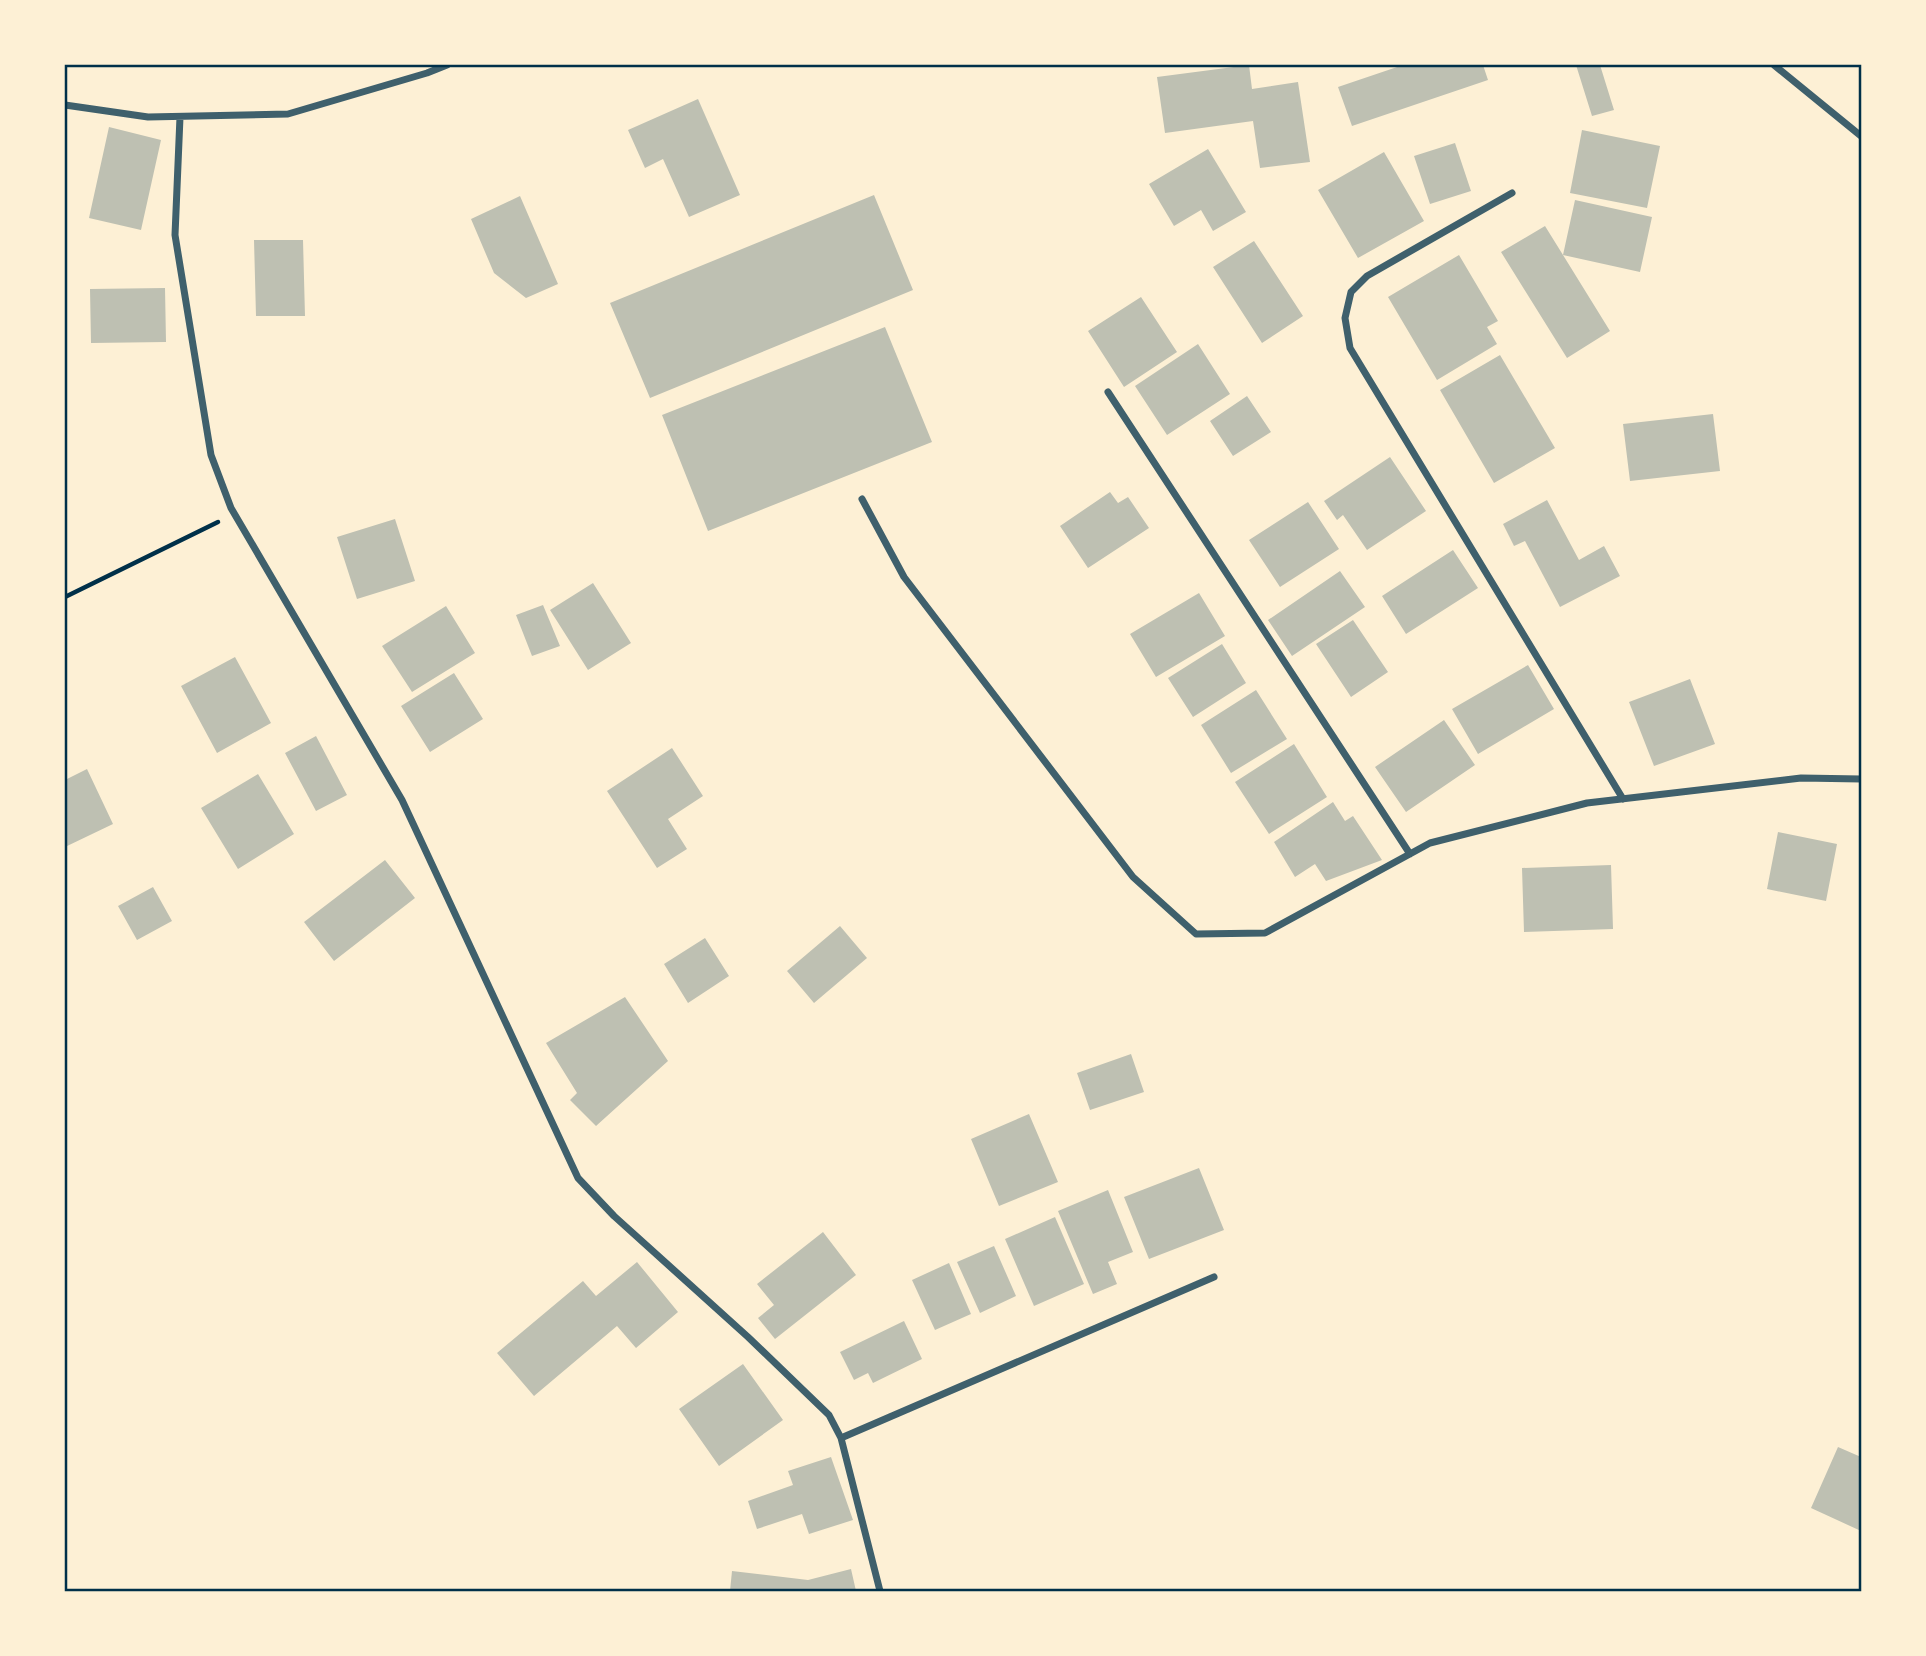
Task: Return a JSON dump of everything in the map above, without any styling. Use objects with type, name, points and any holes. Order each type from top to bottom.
[{"type":"street","points":[[65,105],[148,117],[288,114],[447,65]]},
{"type":"street","points":[[1774,65],[1861,136]]},
{"type":"street","points":[[180,117],[175,236],[211,455],[234,514],[402,800],[578,1178],[614,1216],[748,1337],[829,1415],[841,1438],[880,1591]]},
{"type":"street","points":[[1512,193],[1367,276],[1351,292],[1345,318],[1350,348],[1623,799]]},
{"type":"street","points":[[1108,393],[1410,854]]},
{"type":"street","points":[[862,499],[904,577],[1133,877],[1196,934],[1265,933],[1430,843],[1587,803],[1801,778],[1861,779]]},
{"type":"street","points":[[841,1438],[1214,1277]]},
{"type":"path","points":[[65,597],[234,514]]},
{"type":"building","points":[[1249,65],[1252,89],[1298,82],[1310,162],[1260,168],[1253,121],[1165,133],[1157,77]]},
{"type":"building","points":[[1403,65],[1483,65],[1488,80],[1352,126],[1338,87]]},
{"type":"building","points":[[1576,65],[1600,65],[1614,110],[1592,116]]},
{"type":"building","points":[[698,99],[740,195],[689,217],[663,159],[645,168],[628,130]]},
{"type":"building","points":[[109,127],[161,140],[141,230],[89,218]]},
{"type":"building","points":[[1582,130],[1660,146],[1647,208],[1570,193]]},
{"type":"building","points":[[1455,143],[1471,191],[1430,204],[1414,156]]},
{"type":"building","points":[[1208,149],[1246,212],[1213,231],[1201,210],[1174,226],[1149,184]]},
{"type":"building","points":[[1384,152],[1424,221],[1358,258],[1318,190]]},
{"type":"building","points":[[874,195],[913,290],[650,398],[610,303]]},
{"type":"building","points":[[520,196],[558,284],[526,298],[494,273],[471,219]]},
{"type":"building","points":[[1575,200],[1652,217],[1640,272],[1563,255]]},
{"type":"building","points":[[1545,226],[1610,331],[1567,358],[1501,252]]},
{"type":"building","points":[[254,240],[303,240],[305,316],[256,316]]},
{"type":"building","points":[[1254,241],[1303,316],[1262,343],[1213,267]]},
{"type":"building","points":[[1459,255],[1498,321],[1487,327],[1497,344],[1437,380],[1388,297]]},
{"type":"building","points":[[165,288],[166,342],[91,343],[90,289]]},
{"type":"building","points":[[1141,297],[1177,352],[1124,387],[1088,331]]},
{"type":"building","points":[[885,327],[932,442],[708,531],[662,415]]},
{"type":"building","points":[[1198,344],[1230,394],[1167,435],[1135,386]]},
{"type":"building","points":[[1500,355],[1555,448],[1494,483],[1440,390]]},
{"type":"building","points":[[1247,396],[1271,432],[1233,456],[1210,421]]},
{"type":"building","points":[[1713,414],[1720,471],[1630,481],[1623,424]]},
{"type":"building","points":[[1390,457],[1426,511],[1367,550],[1343,515],[1337,520],[1324,501]]},
{"type":"building","points":[[1110,492],[1118,503],[1128,497],[1149,528],[1088,568],[1060,526]]},
{"type":"building","points":[[1547,500],[1579,560],[1604,546],[1620,576],[1560,607],[1525,541],[1514,546],[1503,524]]},
{"type":"building","points":[[1308,502],[1339,549],[1280,587],[1249,540]]},
{"type":"building","points":[[395,519],[415,581],[357,599],[337,537]]},
{"type":"building","points":[[1453,550],[1478,588],[1406,634],[1382,596]]},
{"type":"building","points":[[1340,571],[1365,607],[1292,656],[1268,620]]},
{"type":"building","points":[[593,583],[631,643],[588,670],[550,610]]},
{"type":"building","points":[[1199,593],[1225,636],[1156,677],[1130,634]]},
{"type":"building","points":[[543,605],[560,646],[532,656],[516,615]]},
{"type":"building","points":[[446,606],[475,653],[412,692],[382,646]]},
{"type":"building","points":[[1353,620],[1388,672],[1351,697],[1316,644]]},
{"type":"building","points":[[1222,644],[1246,683],[1193,717],[1168,678]]},
{"type":"building","points":[[235,657],[271,723],[217,753],[181,686]]},
{"type":"building","points":[[1528,665],[1554,709],[1478,754],[1452,709]]},
{"type":"building","points":[[454,673],[483,719],[430,752],[401,706]]},
{"type":"building","points":[[1690,679],[1715,744],[1654,766],[1629,702]]},
{"type":"building","points":[[1256,690],[1287,739],[1231,773],[1201,725]]},
{"type":"building","points":[[1444,720],[1475,765],[1406,812],[1375,767]]},
{"type":"building","points":[[316,736],[347,795],[316,811],[285,753]]},
{"type":"building","points":[[1294,744],[1327,797],[1269,834],[1235,782]]},
{"type":"building","points":[[672,748],[703,796],[668,819],[687,849],[657,868],[607,791]]},
{"type":"building","points":[[87,769],[113,824],[65,847],[65,780]]},
{"type":"building","points":[[258,774],[294,834],[238,869],[201,808]]},
{"type":"building","points":[[1333,802],[1345,821],[1353,816],[1382,860],[1326,881],[1315,864],[1295,877],[1274,842]]},
{"type":"building","points":[[1778,832],[1837,844],[1826,901],[1767,889]]},
{"type":"building","points":[[385,860],[415,898],[334,961],[304,922]]},
{"type":"building","points":[[1611,865],[1613,929],[1524,932],[1522,868]]},
{"type":"building","points":[[153,887],[172,921],[137,940],[118,906]]},
{"type":"building","points":[[840,926],[867,958],[814,1003],[787,971]]},
{"type":"building","points":[[705,938],[729,976],[688,1003],[664,964]]},
{"type":"building","points":[[625,997],[668,1061],[596,1126],[570,1100],[577,1093],[546,1043]]},
{"type":"building","points":[[1131,1054],[1144,1092],[1090,1110],[1077,1073]]},
{"type":"building","points":[[1029,1114],[1058,1182],[999,1206],[971,1139]]},
{"type":"building","points":[[1199,1168],[1224,1230],[1149,1259],[1124,1197]]},
{"type":"building","points":[[1108,1190],[1133,1252],[1108,1262],[1117,1284],[1093,1294],[1058,1211]]},
{"type":"building","points":[[1055,1217],[1084,1284],[1034,1306],[1005,1239]]},
{"type":"building","points":[[823,1232],[856,1275],[775,1339],[758,1318],[774,1305],[757,1284]]},
{"type":"building","points":[[994,1246],[1016,1296],[980,1313],[957,1262]]},
{"type":"building","points":[[637,1262],[678,1312],[636,1348],[617,1326],[534,1396],[497,1353],[583,1281],[596,1296]]},
{"type":"building","points":[[949,1263],[971,1314],[935,1330],[912,1280]]},
{"type":"building","points":[[904,1321],[922,1359],[873,1383],[868,1373],[854,1380],[840,1352]]},
{"type":"building","points":[[743,1364],[783,1420],[719,1466],[679,1409]]},
{"type":"building","points":[[1838,1447],[1861,1457],[1861,1531],[1811,1508]]},
{"type":"building","points":[[831,1457],[853,1520],[809,1534],[802,1514],[757,1529],[748,1501],[793,1485],[788,1471]]},
{"type":"building","points":[[851,1569],[856,1591],[730,1591],[732,1571],[808,1580]]}]
